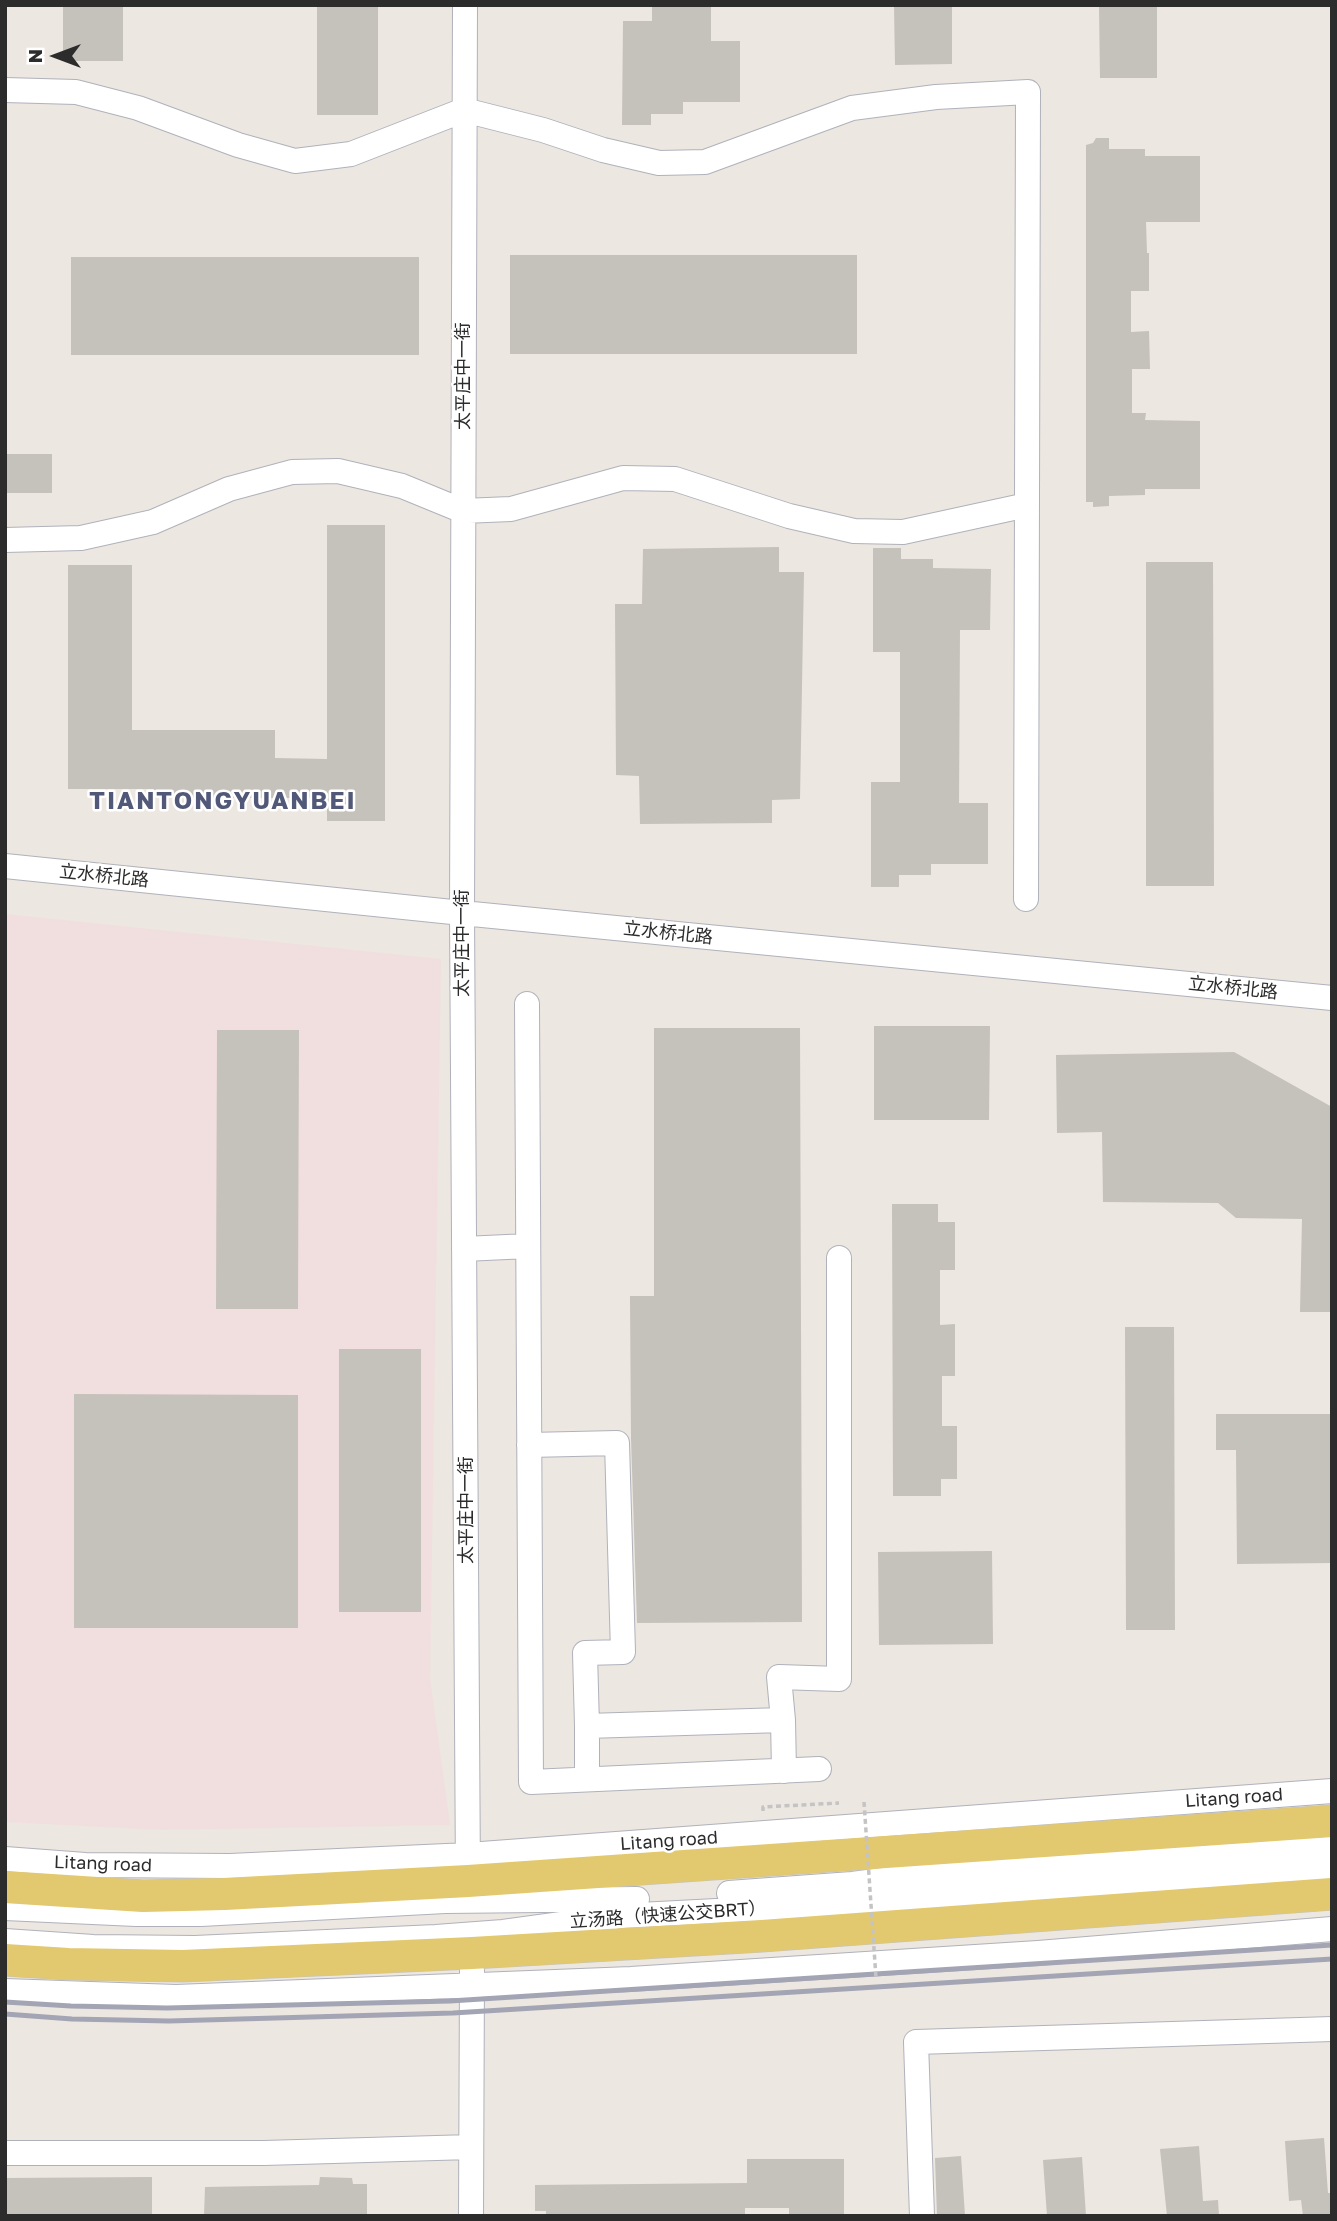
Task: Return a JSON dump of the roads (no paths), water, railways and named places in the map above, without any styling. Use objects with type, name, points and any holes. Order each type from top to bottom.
[{"type":"main road","name":"Litang road","points":[[5,1887],[143,1896],[468,1868],[1332,1821]]},
{"type":"main road","points":[[5,1960],[183,1966],[472,1953],[762,1936],[1332,1894]]},
{"type":"street","name":"太平庄中一街","points":[[465,5],[462,913],[468,1868]]},
{"type":"street","points":[[5,90],[76,92],[138,108],[238,145],[295,161],[351,154],[464,110],[543,130],[603,150],[659,163],[705,162],[852,108],[936,97],[1028,92],[1026,899]]},
{"type":"street","points":[[5,540],[80,538],[153,522],[229,489],[292,472],[338,471],[402,486],[463,511],[512,509],[624,478],[675,479],[789,516],[855,531],[903,532],[1027,505]]},
{"type":"street","name":"立水桥北路","points":[[5,866],[1332,998]]},
{"type":"street","points":[[527,1004],[531,1782],[819,1769]]},
{"type":"street","points":[[464,1249],[528,1247]]},
{"type":"street","points":[[784,1771],[779,1677],[839,1679],[839,1258]]},
{"type":"street","points":[[529,1444],[617,1443],[623,1652],[585,1653],[587,1779]]},
{"type":"street","points":[[587,1726],[783,1720]]},
{"type":"street","name":"Litang road","points":[[5,1859],[85,1865],[468,1868],[1332,1791]]},
{"type":"street","name":"立汤路（快速公交BRT）","points":[[5,1908],[201,1914],[445,1902],[615,1900],[1332,1846]]},
{"type":"street","name":"立汤路（快速公交BRT）","points":[[5,1941],[93,1947],[195,1948],[436,1937],[503,1932],[620,1916],[851,1904],[1332,1870]]},
{"type":"street","points":[[5,1991],[176,1997],[472,1986],[826,1967],[1332,1929]]},
{"type":"street","points":[[471,2216],[472,1953]]},
{"type":"street","points":[[922,2216],[916,2042],[1332,2029]]},
{"type":"street","points":[[5,2153],[264,2153],[471,2147]]},
{"type":"railway","points":[[5,2002],[167,2008],[450,2001],[1332,1945]]},
{"type":"railway","points":[[5,2014],[72,2019],[169,2021],[453,2013],[1332,1959]]},
{"type":"district","name":"TIANTONGYUANBEI","points":[[223,801]]}]
